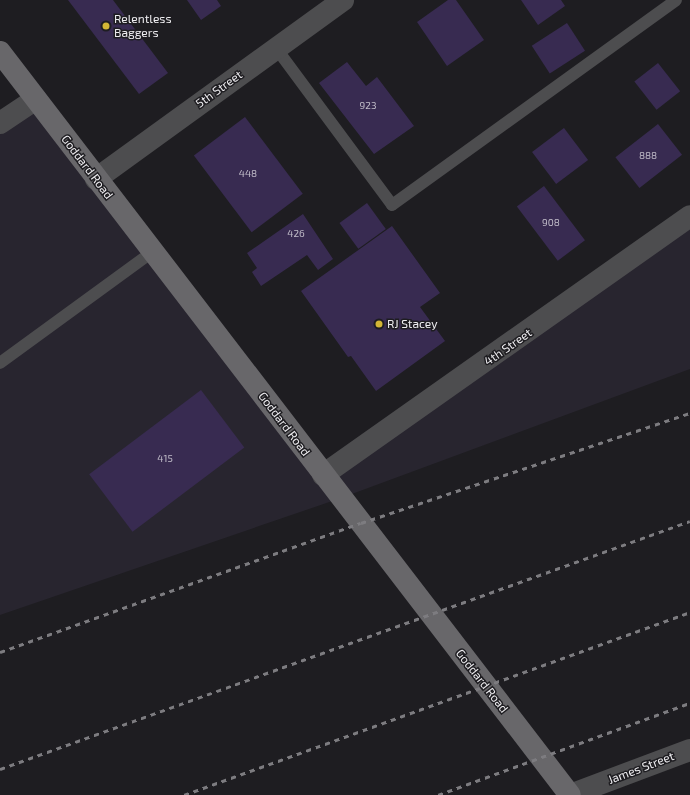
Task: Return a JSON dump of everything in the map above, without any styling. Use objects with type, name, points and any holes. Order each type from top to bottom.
[{"type":"street","name":"5th Street","points":[[96,179],[343,0]]},
{"type":"street","name":"Goddard Road","points":[[0,52],[570,795]]},
{"type":"street","points":[[0,123],[36,99]]},
{"type":"street","name":"4th Street","points":[[323,475],[690,216]]},
{"type":"street","name":"James Street","points":[[570,795],[690,750]]},
{"type":"lane","points":[[276,48],[392,205],[676,0]]},
{"type":"lane","points":[[0,363],[152,252]]},
{"type":"shaded area","points":[[36,99],[323,475],[690,216],[690,369],[341,498],[0,615],[0,123]]},
{"type":"building","points":[[68,0],[113,0],[168,73],[139,94]]},
{"type":"building","points":[[187,0],[217,0],[221,6],[201,20]]},
{"type":"building","points":[[448,0],[456,0],[484,40],[447,66],[417,22]]},
{"type":"building","points":[[521,0],[561,0],[565,6],[538,25]]},
{"type":"building","points":[[567,23],[585,51],[550,74],[532,46]]},
{"type":"building","points":[[347,62],[366,86],[377,77],[414,126],[374,154],[319,83]]},
{"type":"building","points":[[658,63],[680,91],[657,110],[634,81]]},
{"type":"building","points":[[245,117],[303,194],[252,232],[194,156]]},
{"type":"building","points":[[658,124],[682,155],[639,188],[615,157]]},
{"type":"building","points":[[564,128],[588,160],[556,184],[532,152]]},
{"type":"building","points":[[544,186],[585,240],[558,261],[517,206]]},
{"type":"building","points":[[367,203],[386,229],[358,249],[339,223]]},
{"type":"building","points":[[303,214],[333,259],[318,270],[307,255],[261,286],[252,272],[257,268],[247,253]]},
{"type":"building","name":"RJ Stacey","points":[[392,226],[440,293],[420,307],[445,341],[376,391],[351,356],[348,357],[301,291]]},
{"type":"building","points":[[201,390],[244,448],[133,532],[89,474]]},
{"type":"railway","points":[[0,652],[361,523],[690,413]]},
{"type":"railway","points":[[0,769],[690,521]]},
{"type":"railway","points":[[184,795],[690,612]]},
{"type":"railway","points":[[438,795],[690,703]]},
{"type":"place","name":"Relentless Baggers","points":[[106,26]]},
{"type":"place","name":"RJ Stacey","points":[[379,324]]}]
